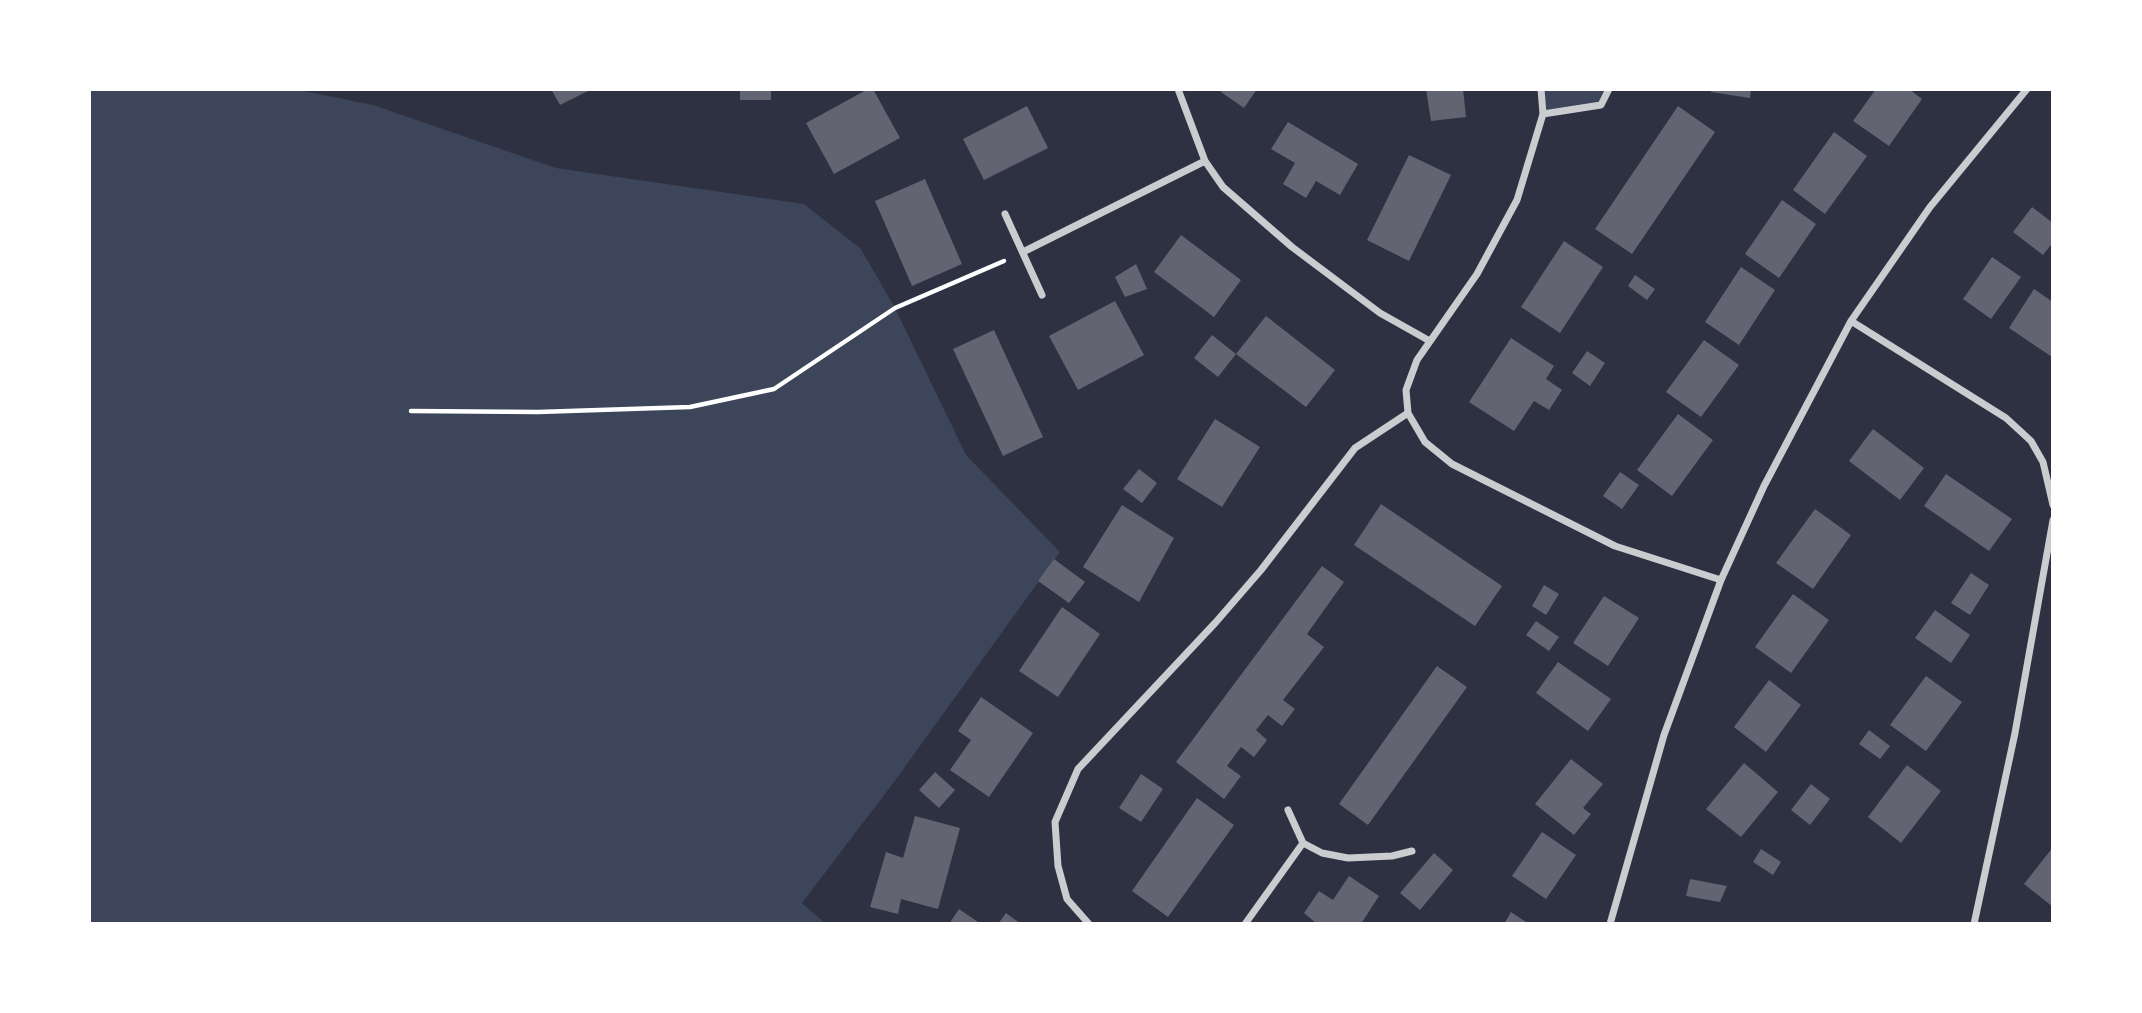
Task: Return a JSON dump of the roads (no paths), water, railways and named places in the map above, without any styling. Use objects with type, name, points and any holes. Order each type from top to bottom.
[{"type":"street","points":[[1178,89],[1205,161],[1223,187],[1292,247],[1380,313],[1428,340]]},
{"type":"street","points":[[1541,89],[1543,114],[1517,200],[1478,274],[1428,340],[1408,382],[1405,400],[1408,413],[1424,442],[1452,464],[1615,546],[1721,580]]},
{"type":"street","points":[[1543,114],[1601,105],[1609,89]]},
{"type":"street","points":[[1610,924],[1664,735],[1721,580],[1764,486],[1851,321],[1930,207],[2027,89]]},
{"type":"street","points":[[1023,252],[1205,161]]},
{"type":"street","points":[[1005,214],[1042,295]]},
{"type":"street","points":[[1851,321],[2006,418],[2031,441],[2043,462],[2053,505]]},
{"type":"street","points":[[1089,924],[1067,899],[1058,866],[1055,822],[1078,769],[1234,601],[1355,448],[1408,413]]},
{"type":"street","points":[[1974,924],[2015,733],[2053,520]]},
{"type":"street","points":[[1288,810],[1303,843],[1322,852],[1348,858],[1412,851]]},
{"type":"street","points":[[1245,924],[1303,843]]}]
